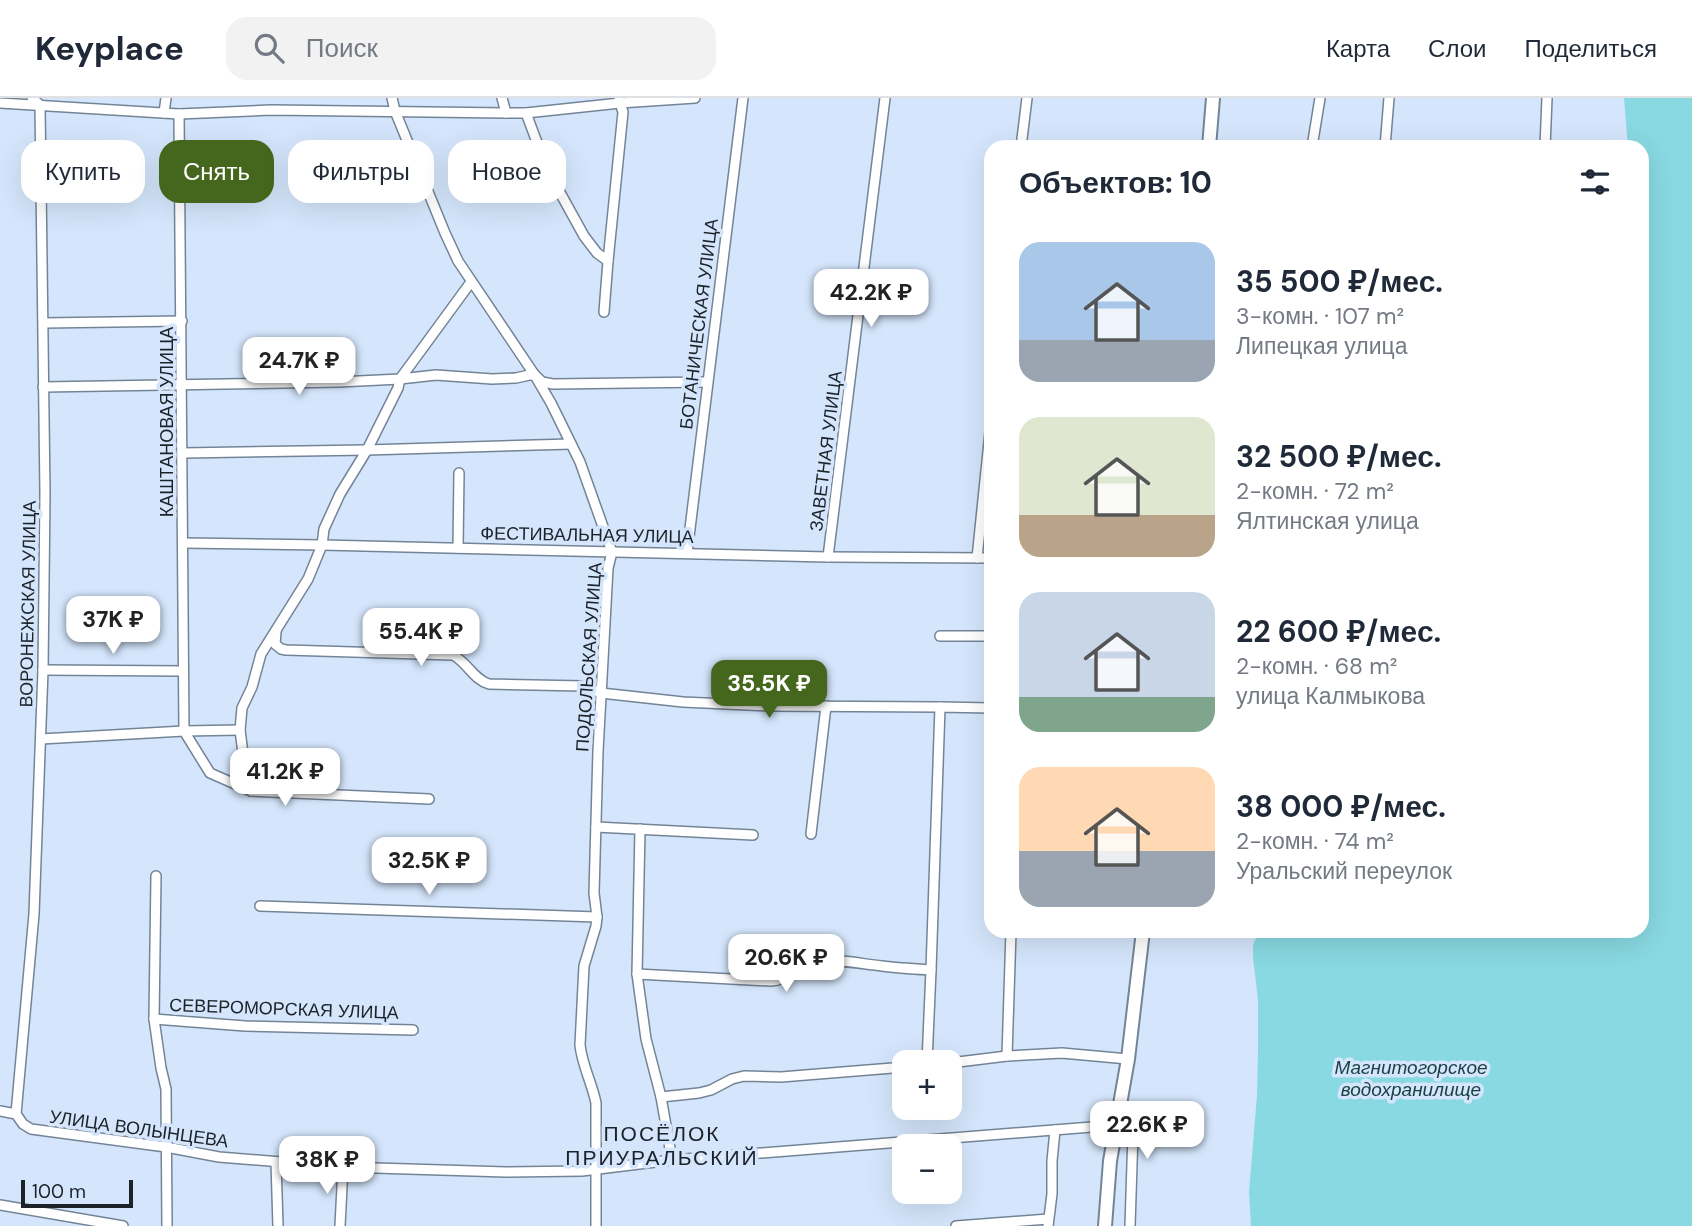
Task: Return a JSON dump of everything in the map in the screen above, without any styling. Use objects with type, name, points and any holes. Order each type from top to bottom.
[{"type":"main road","points":[[1210,140],[1213,98]]},
{"type":"main road","points":[[1105,1226],[1110,1161],[1128,1059],[1142,938]]},
{"type":"street","points":[[32,98],[40,105]]},
{"type":"street","points":[[164,113],[166,98]]},
{"type":"street","name":"ПОДОЛЬСКАЯ УЛИЦА","points":[[392,98],[444,233],[471,282],[551,403],[580,462],[612,552],[607,568],[601,693],[594,893],[597,917],[584,966],[580,1045],[581,1057],[596,1103],[597,1226]]},
{"type":"street","points":[[502,98],[506,113]]},
{"type":"street","points":[[0,103],[179,114],[271,110],[526,113],[620,100],[695,98]]},
{"type":"street","name":"БОТАНИЧЕСКАЯ УЛИЦА","points":[[687,553],[743,98]]},
{"type":"street","name":"ЗАВЕТНАЯ УЛИЦА","points":[[828,557],[885,98]]},
{"type":"street","points":[[1022,140],[1027,98]]},
{"type":"street","points":[[1313,140],[1320,98]]},
{"type":"street","points":[[1386,140],[1389,98]]},
{"type":"street","points":[[1545,140],[1547,98]]},
{"type":"street","points":[[604,312],[623,112],[620,100]]},
{"type":"street","name":"ВОРОНЕЖСКАЯ УЛИЦА","points":[[16,1114],[34,914],[43,670],[45,494],[40,105]]},
{"type":"street","points":[[526,113],[547,169],[584,236],[597,253],[608,261]]},
{"type":"street","name":"КАШТАНОВАЯ УЛИЦА","points":[[179,114],[184,731]]},
{"type":"street","points":[[251,791],[246,776],[240,730],[242,708],[252,687],[261,654],[307,579],[322,545],[324,529],[367,450],[400,379],[471,282]]},
{"type":"street","points":[[44,323],[182,321]]},
{"type":"street","points":[[43,387],[400,379],[436,375],[492,379],[534,374],[542,382],[552,384],[707,382]]},
{"type":"street","points":[[183,453],[571,444]]},
{"type":"street","points":[[458,548],[459,473]]},
{"type":"street","points":[[977,558],[984,490]]},
{"type":"street","name":"ФЕСТИВАЛЬНАЯ УЛИЦА","points":[[183,543],[984,558]]},
{"type":"street","points":[[276,632],[275,644],[281,649],[453,655],[484,683],[583,687],[601,693],[683,702],[984,708]]},
{"type":"street","points":[[940,636],[984,636]]},
{"type":"street","points":[[43,670],[183,671]]},
{"type":"street","points":[[811,834],[826,706]]},
{"type":"street","points":[[928,1050],[940,707]]},
{"type":"street","points":[[41,739],[240,730]]},
{"type":"street","points":[[184,731],[210,773],[251,791],[429,799]]},
{"type":"street","points":[[596,827],[753,835]]},
{"type":"street","points":[[640,829],[637,974],[646,1039],[661,1097],[672,1160]]},
{"type":"street","points":[[156,876],[154,1019],[166,1089],[167,1226]]},
{"type":"street","points":[[260,906],[597,917]]},
{"type":"street","points":[[1007,1056],[1011,938]]},
{"type":"street","points":[[637,974],[771,981],[786,977],[796,968],[803,966],[841,961],[931,971]]},
{"type":"street","name":"СЕВЕРОМОРСКАЯ УЛИЦА","points":[[154,1019],[245,1026],[413,1030]]},
{"type":"street","points":[[962,1062],[1062,1053],[1128,1059]]},
{"type":"street","points":[[661,1097],[699,1093],[744,1076],[781,1077],[892,1068]]},
{"type":"street","name":"УЛИЦА ВОЛЫНЦЕВА","points":[[0,1111],[16,1114],[23,1124],[31,1129],[219,1157],[343,1167],[506,1172],[596,1170],[672,1160],[1117,1125]]},
{"type":"street","points":[[1117,1125],[1130,1129],[1133,1133],[1130,1226]]},
{"type":"street","points":[[956,1226],[1048,1223],[1055,1130]]},
{"type":"street","points":[[276,1162],[278,1226]]},
{"type":"street","points":[[340,1226],[343,1167]]},
{"type":"street","points":[[0,1205],[123,1226]]},
{"type":"water","name":"Магнитогорское водохранилище","points":[[1624,98],[1692,98],[1692,1226],[1251,1226],[1249,1192],[1258,1051],[1258,1000],[1253,958],[1256,938],[1649,938],[1649,140],[1627,140]]},
{"type":"district","name":"ПОСЁЛОК ПРИУРАЛЬСКИЙ","points":[[662,1146]]}]
